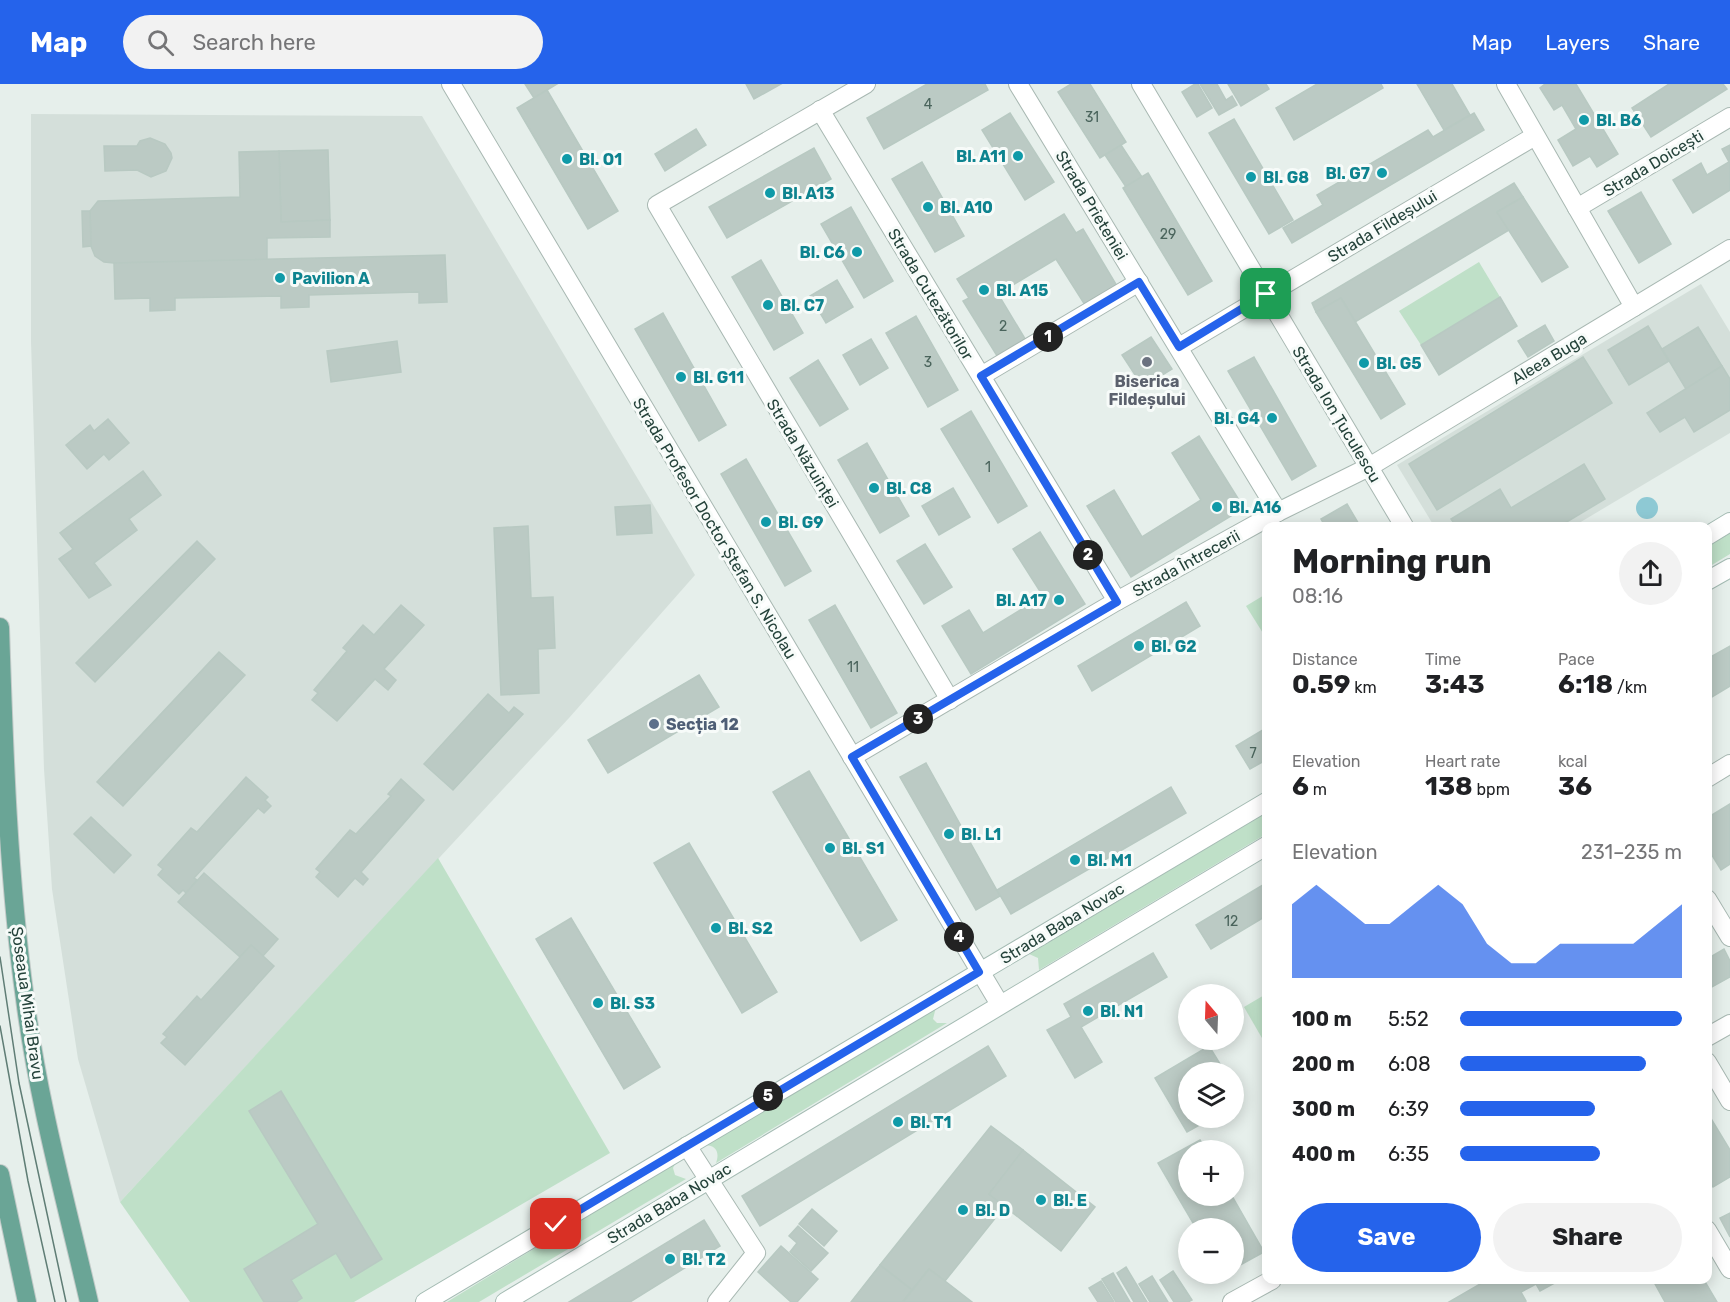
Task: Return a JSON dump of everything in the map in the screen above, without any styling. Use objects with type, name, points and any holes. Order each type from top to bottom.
[{"type":"main road","name":"Șoseaua Mihai Bravu","points":[[0,627],[12,870],[25,999],[43,1103],[89,1302]]},
{"type":"main road","points":[[0,1174],[27,1302]]},
{"type":"street","name":"Strada Profesor Doctor Ștefan S. Nicolau","points":[[451,84],[999,1003]]},
{"type":"street","points":[[820,110],[866,84]]},
{"type":"street","name":"Strada Prieteniei","points":[[1018,84],[1278,512]]},
{"type":"street","name":"Strada Ion Țuculescu","points":[[1141,84],[1402,522]]},
{"type":"street","points":[[1506,84],[1634,307]]},
{"type":"street","name":"Strada Năzuinței","points":[[820,110],[657,205],[950,700]]},
{"type":"street","name":"Strada Cutezătorilor","points":[[820,110],[1117,602]]},
{"type":"street","name":"Strada Doicești","points":[[1577,208],[1730,117]]},
{"type":"street","name":"Strada Fildeșului","points":[[1179,347],[1535,135]]},
{"type":"street","name":"Aleea Buga","points":[[1369,467],[1730,249]]},
{"type":"street","points":[[981,376],[1139,282]]},
{"type":"street","name":"Strada Întrecerii","points":[[852,757],[1117,602],[1278,512],[1369,467]]},
{"type":"street","points":[[1712,533],[1730,522]]},
{"type":"street","points":[[1712,578],[1730,568]]},
{"type":"street","points":[[1712,775],[1730,764]]},
{"type":"street","name":"Strada Baba Novac","points":[[425,1302],[1262,804]]},
{"type":"street","name":"Strada Baba Novac","points":[[505,1302],[999,1003],[1262,848]]},
{"type":"street","points":[[1712,907],[1730,937]]},
{"type":"street","points":[[1712,1034],[1730,1024]]},
{"type":"street","points":[[1712,1070],[1730,1101]]},
{"type":"street","points":[[687,1146],[756,1253],[717,1302]]},
{"type":"street","points":[[1712,1238],[1730,1269]]},
{"type":"street","points":[[1232,1302],[1265,1284]]},
{"type":"shaded area","points":[[31,114],[422,116],[695,575],[569,718],[120,1202],[78,1059],[52,889],[44,769],[31,341]]},
{"type":"shaded area","points":[[1701,284],[1730,332],[1730,433],[1581,522],[1432,522],[1397,465]]},
{"type":"green space","points":[[1479,262],[1500,297],[1421,345],[1399,311]]},
{"type":"green space","points":[[1730,533],[1730,554],[1712,565],[1712,544]]},
{"type":"green space","points":[[1262,596],[1262,632],[1246,606]]},
{"type":"green space","points":[[1262,815],[1262,836],[1039,970],[1038,958],[1029,954]]},
{"type":"green space","points":[[438,858],[610,1153],[354,1302],[190,1302],[120,1202]]},
{"type":"green space","points":[[1262,996],[1262,1038],[1244,1007]]},
{"type":"green space","points":[[936,1007],[933,1019],[937,1023],[947,1023],[716,1163],[718,1156],[716,1150],[712,1146],[704,1145]]},
{"type":"green space","points":[[676,1162],[673,1168],[675,1175],[686,1179],[479,1302],[447,1302]]},
{"type":"water","points":[[1647,497],[1655,500],[1658,508],[1655,516],[1647,519],[1639,516],[1636,508],[1639,500]]},
{"type":"building","points":[[525,84],[557,84],[534,98]]},
{"type":"building","points":[[746,84],[781,84],[754,99]]},
{"type":"building","points":[[927,84],[985,84],[988,90],[884,149],[867,118]]},
{"type":"building","points":[[1071,84],[1090,84],[1126,142],[1100,158],[1058,92]]},
{"type":"building","points":[[1198,84],[1212,108],[1197,117],[1182,92]]},
{"type":"building","points":[[1200,84],[1217,84],[1226,100],[1232,96],[1237,105],[1219,115]]},
{"type":"building","points":[[1228,84],[1266,84],[1269,89],[1241,106]]},
{"type":"building","points":[[1317,84],[1381,84],[1383,88],[1294,140],[1276,108]]},
{"type":"building","points":[[1417,84],[1452,84],[1470,115],[1444,130]]},
{"type":"building","name":"Bl. B6","points":[[1545,84],[1576,84],[1618,154],[1597,167],[1590,156],[1573,166],[1558,140],[1576,129],[1562,105],[1554,110],[1540,88]]},
{"type":"building","points":[[1669,84],[1723,84],[1727,89],[1651,137],[1632,108]]},
{"type":"building","name":"Bl. O1","points":[[547,90],[618,211],[588,229],[517,108]]},
{"type":"building","name":"Bl. A11","points":[[1010,113],[1054,182],[1025,200],[982,130]]},
{"type":"building","name":"Bl. G7","points":[[1474,113],[1484,130],[1292,243],[1283,228],[1323,205],[1317,195],[1428,130],[1433,137]]},
{"type":"building","name":"Bl. G8","points":[[1234,119],[1293,220],[1269,234],[1209,133]]},
{"type":"building","points":[[696,129],[706,145],[665,171],[655,154]]},
{"type":"building","points":[[150,138],[165,144],[171,153],[172,158],[166,171],[151,177],[137,170],[105,171],[104,146],[137,146],[140,141]]},
{"type":"building","points":[[1121,145],[1142,177],[1126,187],[1105,155]]},
{"type":"building","points":[[1730,145],[1730,190],[1693,213],[1673,180],[1701,163],[1707,175],[1729,162],[1722,149]]},
{"type":"building","name":"Bl. A13","points":[[814,148],[831,179],[727,238],[709,207]]},
{"type":"building","points":[[328,150],[330,220],[281,222],[279,151]]},
{"type":"building","points":[[279,151],[281,222],[330,220],[330,237],[267,238],[267,260],[114,263],[104,262],[95,256],[91,246],[90,211],[98,201],[240,197],[239,152]]},
{"type":"building","name":"Bl. A10","points":[[922,162],[964,236],[935,252],[892,179]]},
{"type":"building","points":[[1148,173],[1212,281],[1188,295],[1123,188]]},
{"type":"building","points":[[1514,183],[1523,197],[1497,212],[1509,230],[1355,322],[1341,298],[1316,312],[1312,303]]},
{"type":"building","points":[[1641,192],[1671,244],[1639,263],[1608,211]]},
{"type":"building","points":[[1523,197],[1568,267],[1542,282],[1497,212]]},
{"type":"building","name":"Bl. C6","points":[[851,207],[893,281],[864,298],[821,224]]},
{"type":"building","points":[[82,211],[90,211],[91,246],[83,247]]},
{"type":"building","name":"Bl. A15","points":[[1064,214],[1076,233],[1083,229],[1117,286],[1085,305],[1056,259],[998,294],[1027,342],[999,359],[963,301],[969,298],[957,279]]},
{"type":"building","name":"Pavilion A","points":[[445,255],[447,302],[419,303],[419,292],[309,295],[309,307],[281,308],[281,296],[175,298],[175,310],[150,311],[150,298],[115,299],[114,263]]},
{"type":"building","name":"Bl. C7","points":[[761,260],[803,333],[774,350],[732,277]]},
{"type":"building","points":[[837,280],[853,307],[826,323],[810,296]]},
{"type":"building","points":[[1500,297],[1517,326],[1439,375],[1421,345]]},
{"type":"building","name":"Bl. G5","points":[[1341,298],[1405,404],[1381,419],[1316,312]]},
{"type":"building","name":"Bl. G11","points":[[663,313],[726,425],[699,441],[635,329]]},
{"type":"building","points":[[916,316],[958,390],[928,407],[886,333]]},
{"type":"building","points":[[1545,325],[1554,341],[1528,357],[1518,341]]},
{"type":"building","points":[[1648,326],[1669,361],[1629,385],[1608,350]]},
{"type":"building","points":[[1698,327],[1722,366],[1686,389],[1662,349]]},
{"type":"building","name":"Biserica Fildeșului","points":[[1151,337],[1172,369],[1143,387],[1122,355]]},
{"type":"building","points":[[871,339],[888,368],[860,385],[843,355]]},
{"type":"building","points":[[397,341],[401,372],[331,382],[327,351]]},
{"type":"building","name":"Bl. G4","points":[[1254,357],[1316,466],[1292,480],[1228,371]]},
{"type":"building","points":[[1583,357],[1612,403],[1437,510],[1409,464]]},
{"type":"building","points":[[818,360],[848,409],[820,426],[790,378]]},
{"type":"building","points":[[1722,366],[1730,379],[1730,410],[1694,432],[1685,417],[1660,432],[1647,413]]},
{"type":"building","points":[[971,411],[1027,506],[998,523],[941,429]]},
{"type":"building","points":[[108,419],[129,443],[109,460],[104,454],[87,469],[66,445],[90,425],[94,431]]},
{"type":"building","name":"Bl. A16","points":[[1199,436],[1244,508],[1131,577],[1087,506],[1114,490],[1142,537],[1201,500],[1172,453]]},
{"type":"building","name":"Bl. C8","points":[[867,443],[909,516],[880,533],[838,460]]},
{"type":"building","name":"Bl. G9","points":[[746,459],[811,571],[785,586],[721,474]]},
{"type":"building","points":[[1584,464],[1605,499],[1567,522],[1453,522],[1451,519],[1500,489],[1511,508]]},
{"type":"building","points":[[143,471],[161,495],[129,519],[137,530],[94,563],[111,585],[89,598],[59,559],[73,549],[60,533]]},
{"type":"building","points":[[953,488],[970,517],[939,535],[922,506]]},
{"type":"building","points":[[1347,504],[1358,522],[1323,522],[1321,519]]},
{"type":"building","points":[[650,505],[652,533],[617,535],[615,507]]},
{"type":"building","points":[[528,526],[531,598],[553,597],[555,648],[538,649],[539,693],[501,695],[494,528]]},
{"type":"building","name":"Bl. A17","points":[[1040,532],[1085,604],[971,674],[942,626],[969,610],[983,633],[1043,596],[1013,549]]},
{"type":"building","points":[[197,541],[215,559],[95,682],[76,663]]},
{"type":"building","points":[[925,544],[952,587],[924,604],[897,561]]},
{"type":"building","name":"Bl. G2","points":[[1186,602],[1200,626],[1092,691],[1078,666]]},
{"type":"building","points":[[401,605],[424,625],[384,669],[396,680],[388,690],[375,679],[337,721],[312,700],[318,693],[314,690],[347,651],[343,648],[363,625],[374,635]]},
{"type":"building","points":[[835,605],[897,713],[871,728],[809,620]]},
{"type":"building","points":[[1730,646],[1730,686],[1712,697],[1712,656]]},
{"type":"building","points":[[219,652],[245,675],[123,806],[97,782]]},
{"type":"building","name":"Secția 12","points":[[699,675],[719,707],[608,773],[588,740]]},
{"type":"building","points":[[488,694],[509,713],[514,707],[523,714],[453,790],[424,764]]},
{"type":"building","points":[[1262,730],[1262,762],[1250,769],[1236,746]]},
{"type":"building","name":"Bl. L1","points":[[926,763],[1000,896],[976,910],[900,777]]},
{"type":"building","name":"Bl. S1","points":[[809,771],[897,920],[861,941],[773,792]]},
{"type":"building","points":[[246,777],[268,797],[265,800],[271,806],[264,813],[258,808],[194,878],[197,880],[186,893],[183,890],[179,894],[158,875],[163,869],[158,865],[191,828],[197,832]]},
{"type":"building","points":[[401,779],[424,800],[361,872],[368,879],[363,885],[355,878],[338,897],[316,877],[320,872],[316,869],[350,830],[356,834],[391,796],[388,794]]},
{"type":"building","name":"Bl. M1","points":[[1171,787],[1186,813],[1011,914],[997,890]]},
{"type":"building","points":[[1730,804],[1730,864],[1721,870],[1712,855],[1712,815]]},
{"type":"building","points":[[91,817],[131,855],[114,873],[74,834]]},
{"type":"building","name":"Bl. S2","points":[[689,843],[777,992],[742,1013],[654,863]]},
{"type":"building","points":[[204,873],[278,939],[263,956],[251,945],[240,957],[178,902]]},
{"type":"building","points":[[1262,885],[1262,918],[1211,949],[1196,925]]},
{"type":"building","name":"Bl. S3","points":[[571,918],[660,1067],[624,1089],[536,939]]},
{"type":"building","points":[[251,945],[274,966],[185,1065],[161,1043],[167,1037],[163,1034],[197,996],[201,1000]]},
{"type":"building","points":[[1724,949],[1730,961],[1730,977],[1712,987],[1712,956]]},
{"type":"building","name":"Bl. N1","points":[[1153,953],[1167,977],[1081,1027],[1102,1062],[1075,1078],[1047,1030],[1071,1017],[1064,1004]]},
{"type":"building","name":"Bl. T1","points":[[988,1046],[1006,1076],[760,1226],[742,1196]]},
{"type":"building","points":[[1202,1050],[1211,1050],[1219,1062],[1182,1062]]},
{"type":"building","points":[[1178,1064],[1178,1117],[1155,1078]]},
{"type":"building","points":[[281,1091],[382,1259],[351,1278],[336,1253],[291,1280],[302,1298],[296,1302],[264,1302],[244,1269],[318,1224],[249,1111]]},
{"type":"building","points":[[1712,1120],[1730,1150],[1730,1177],[1713,1187]]},
{"type":"building","name":"Bl. D","points":[[991,1126],[1023,1150],[989,1194],[1005,1206],[945,1281],[929,1269],[912,1290],[880,1265]]},
{"type":"building","name":"Bl. E","points":[[1023,1150],[1095,1207],[1061,1251],[989,1194]]},
{"type":"building","points":[[1178,1152],[1178,1197],[1158,1163]]},
{"type":"building","points":[[1183,1206],[1238,1206],[1262,1248],[1262,1253],[1244,1263],[1244,1218],[1190,1218]]},
{"type":"building","points":[[812,1209],[837,1231],[824,1246],[799,1224]]},
{"type":"building","points":[[1730,1213],[1730,1237],[1720,1218]]},
{"type":"building","name":"Bl. T2","points":[[704,1220],[720,1246],[630,1302],[569,1302]]},
{"type":"building","points":[[798,1226],[828,1253],[811,1271],[790,1252],[797,1243],[789,1236]]},
{"type":"building","points":[[781,1246],[818,1279],[797,1302],[791,1302],[758,1272]]},
{"type":"building","points":[[880,1265],[912,1290],[903,1302],[851,1302]]},
{"type":"building","points":[[1126,1267],[1147,1302],[1134,1302],[1117,1273]]},
{"type":"building","points":[[929,1269],[945,1281],[972,1302],[903,1302]]},
{"type":"building","points":[[1173,1271],[1178,1279],[1178,1284],[1182,1284],[1192,1300],[1174,1302],[1160,1280]]},
{"type":"building","points":[[1113,1273],[1130,1302],[1116,1302],[1102,1279]]},
{"type":"building","points":[[1152,1276],[1168,1302],[1150,1302],[1139,1284]]},
{"type":"building","points":[[1101,1281],[1114,1302],[1098,1302],[1089,1288]]},
{"type":"building","points":[[1480,1284],[1536,1284],[1521,1292],[1526,1301],[1523,1302],[1449,1302]]},
{"type":"building","points":[[1536,1284],[1553,1284],[1540,1291]]},
{"type":"building","points":[[1655,1284],[1706,1284],[1717,1302],[1665,1302]]},
{"type":"tram line","points":[[0,957],[19,1083],[66,1302]]},
{"type":"tram line","points":[[0,1026],[28,1181],[55,1302]]},
{"type":"place","name":"Bl. B6","points":[[1584,120]]},
{"type":"place","name":"Bl. A11","points":[[1018,156]]},
{"type":"place","name":"Bl. O1","points":[[567,159]]},
{"type":"place","name":"Bl. G7","points":[[1382,173]]},
{"type":"place","name":"Bl. G8","points":[[1251,177]]},
{"type":"place","name":"Bl. A13","points":[[770,193]]},
{"type":"place","name":"Bl. A10","points":[[928,207]]},
{"type":"place","name":"Bl. C6","points":[[857,252]]},
{"type":"place","name":"Pavilion A","points":[[280,278]]},
{"type":"place","name":"Bl. A15","points":[[984,290]]},
{"type":"place","name":"Bl. C7","points":[[768,305]]},
{"type":"place","name":"Biserica Fildeșului","points":[[1147,362]]},
{"type":"place","name":"Bl. G5","points":[[1364,363]]},
{"type":"place","name":"Bl. G11","points":[[681,377]]},
{"type":"place","name":"Bl. G4","points":[[1272,418]]},
{"type":"place","name":"Bl. C8","points":[[874,488]]},
{"type":"place","name":"Bl. A16","points":[[1217,507]]},
{"type":"place","name":"Bl. G9","points":[[766,522]]},
{"type":"place","name":"Bl. A17","points":[[1059,600]]},
{"type":"place","name":"Bl. G2","points":[[1139,646]]},
{"type":"place","name":"Secția 12","points":[[654,724]]},
{"type":"place","name":"Bl. L1","points":[[949,834]]},
{"type":"place","name":"Bl. S1","points":[[830,848]]},
{"type":"place","name":"Bl. M1","points":[[1075,860]]},
{"type":"place","name":"Bl. S2","points":[[716,928]]},
{"type":"place","name":"Bl. S3","points":[[598,1003]]},
{"type":"place","name":"Bl. N1","points":[[1088,1011]]},
{"type":"place","name":"Bl. T1","points":[[898,1122]]},
{"type":"place","name":"Bl. E","points":[[1041,1200]]},
{"type":"place","name":"Bl. D","points":[[963,1210]]},
{"type":"place","name":"Bl. T2","points":[[670,1259]]},
{"type":"route","points":[[556,1224],[979,972],[852,757],[1117,602],[981,376],[1139,282],[1179,347],[1266,294]]}]
